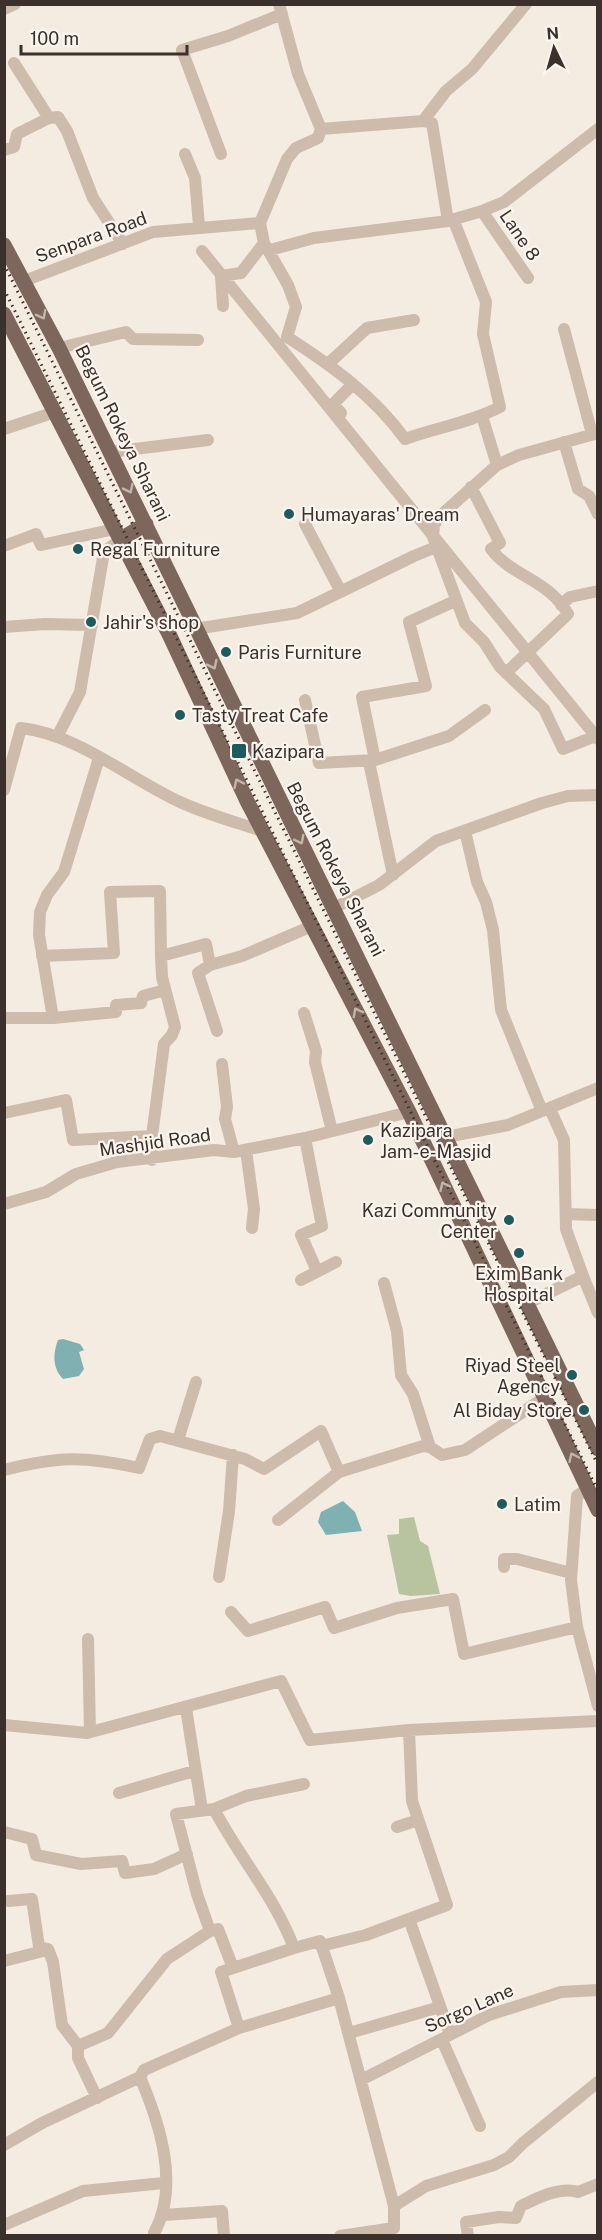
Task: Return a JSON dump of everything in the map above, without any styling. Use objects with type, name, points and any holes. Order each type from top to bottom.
[{"type":"main road","name":"Begum Rokeya Sharani","points":[[4,245],[59,348],[146,524],[195,629],[334,908],[526,1304],[593,1431],[597,1449]]},
{"type":"main road","points":[[4,314],[118,534],[262,831],[409,1112],[597,1510]]},
{"type":"main road","points":[[118,534],[146,524]]},
{"type":"street","points":[[4,9],[15,4]]},
{"type":"street","points":[[423,122],[446,91],[472,69],[526,4]]},
{"type":"street","points":[[221,154],[182,50],[228,36],[281,9],[298,74],[321,129],[318,138],[296,148],[287,159],[260,223],[267,246],[296,307],[286,337],[330,363],[393,422],[405,439],[443,425],[482,416],[500,407],[483,334],[486,302],[451,220],[432,123],[321,129]]},
{"type":"street","points":[[14,63],[49,118]]},
{"type":"street","points":[[4,150],[14,147],[17,134],[49,118],[58,117],[67,130],[93,198],[123,244]]},
{"type":"street","points":[[223,306],[220,276],[241,273],[267,246],[451,220],[482,211],[504,202],[597,129]]},
{"type":"street","points":[[185,154],[195,178],[199,226]]},
{"type":"street","name":"Lane 8","points":[[482,211],[528,278]]},
{"type":"street","name":"Senpara Road","points":[[24,281],[51,268],[153,232],[199,226],[260,223]]},
{"type":"street","points":[[202,251],[597,737],[564,750],[544,709],[506,674],[484,642],[465,623],[436,548],[434,525],[471,487],[498,465],[519,455],[595,433],[564,329]]},
{"type":"street","points":[[330,363],[367,328],[414,320]]},
{"type":"street","points":[[59,348],[126,332],[133,339],[198,340]]},
{"type":"street","points":[[353,384],[333,404],[392,477]]},
{"type":"street","points":[[4,429],[55,412]]},
{"type":"street","points":[[482,416],[498,465]]},
{"type":"street","points":[[110,452],[208,440]]},
{"type":"street","points":[[564,442],[578,489],[589,496],[597,514]]},
{"type":"street","points":[[471,487],[500,543],[491,549],[498,558],[552,591],[568,614],[506,674]]},
{"type":"street","points":[[305,524],[341,592]]},
{"type":"street","points":[[4,546],[36,534],[41,545],[118,534]]},
{"type":"street","points":[[57,737],[80,692],[104,552],[118,534]]},
{"type":"street","points":[[195,629],[297,613],[414,556],[436,548]]},
{"type":"street","points":[[561,605],[570,597],[597,591]]},
{"type":"street","points":[[393,875],[362,697],[426,686],[409,624],[455,600]]},
{"type":"street","points":[[4,627],[45,624],[92,625]]},
{"type":"street","points":[[304,700],[318,763],[372,761],[448,736],[485,710]]},
{"type":"street","points":[[4,790],[21,728],[57,737],[179,801],[262,831]]},
{"type":"street","points":[[53,1018],[42,956],[40,912],[47,895],[64,872],[99,758]]},
{"type":"street","points":[[334,908],[379,885],[436,841],[568,796],[596,799]]},
{"type":"street","points":[[465,831],[477,882],[486,902],[493,930],[501,1010],[546,1110],[564,1140],[566,1229],[597,1313]]},
{"type":"street","points":[[42,956],[114,953],[110,892],[160,891],[165,990],[175,1027],[172,1035],[164,1044],[158,1108],[152,1136],[152,1160]]},
{"type":"street","points":[[217,1031],[198,973],[210,965],[242,956],[312,926]]},
{"type":"street","points":[[162,956],[206,944],[210,965]]},
{"type":"street","points":[[4,1018],[53,1018],[116,1012],[116,1005],[141,1003],[143,996],[165,990]]},
{"type":"street","points":[[304,1013],[316,1051],[315,1062],[333,1131]]},
{"type":"street","points":[[222,1064],[227,1107],[225,1119],[240,1151],[254,1209],[252,1228]]},
{"type":"street","points":[[446,1137],[508,1125],[597,1088]]},
{"type":"street","points":[[4,1113],[66,1100],[73,1140],[152,1136]]},
{"type":"street","name":"Mashjid Road","points":[[4,1204],[46,1192],[76,1174],[117,1162],[152,1160],[214,1150],[240,1151],[305,1138],[409,1112]]},
{"type":"street","points":[[305,1138],[322,1226],[301,1235],[317,1271]]},
{"type":"street","points":[[566,1214],[597,1215]]},
{"type":"street","points":[[301,1280],[336,1262]]},
{"type":"street","points":[[526,1304],[583,1276]]},
{"type":"street","points":[[384,1283],[397,1330],[401,1375],[413,1394],[430,1447],[442,1455],[465,1450],[544,1398]]},
{"type":"street","points":[[178,1440],[196,1382]]},
{"type":"street","points":[[4,1470],[39,1461],[74,1458],[139,1468],[152,1436],[178,1440],[233,1455],[264,1469],[321,1431],[339,1472]]},
{"type":"street","points":[[278,1520],[339,1472],[430,1447]]},
{"type":"street","points":[[219,1577],[230,1511],[233,1455]]},
{"type":"street","points":[[587,1489],[577,1496],[571,1574],[577,1627],[597,1706]]},
{"type":"street","points":[[504,1567],[504,1559],[517,1559],[571,1574]]},
{"type":"street","points":[[231,1612],[248,1631],[325,1607],[334,1628],[397,1608],[453,1599],[464,1654],[577,1627]]},
{"type":"street","points":[[88,1639],[90,1732]]},
{"type":"street","points":[[4,1725],[90,1732],[281,1681],[310,1740],[409,1730],[597,1721]]},
{"type":"street","points":[[186,1708],[194,1771],[208,1809],[239,1854],[250,1864],[284,1920],[294,1948]]},
{"type":"street","points":[[321,1946],[366,1935],[447,1905],[412,1801],[409,1730]]},
{"type":"street","points":[[119,1793],[194,1771]]},
{"type":"street","points":[[210,1931],[176,1814],[208,1809],[246,1796],[304,1784]]},
{"type":"street","points":[[397,1827],[418,1820]]},
{"type":"street","points":[[4,1832],[32,1839],[36,1855],[81,1864],[122,1861],[125,1873],[154,1869],[187,1854]]},
{"type":"street","points":[[8,1901],[32,1899],[39,1947],[48,1950],[53,1962],[62,2025],[78,2046],[78,2058],[97,2098]]},
{"type":"street","points":[[410,1919],[440,2007],[446,2037],[480,2126]]},
{"type":"street","points":[[78,2046],[108,2033],[167,1959],[210,1931],[218,1929],[234,1968]]},
{"type":"street","points":[[238,2028],[221,1972],[320,1941],[349,2033],[394,2206],[394,2228],[340,2235]]},
{"type":"street","points":[[4,1961],[48,1950]]},
{"type":"street","name":"Sorgo Lane","points":[[361,2080],[446,2037],[530,2001],[574,1989],[597,1990]]},
{"type":"street","points":[[4,2145],[42,2123],[140,2077],[144,2070],[238,2028],[339,1998]]},
{"type":"street","points":[[349,2033],[440,2007]]},
{"type":"street","points":[[140,2077],[155,2112],[163,2151],[164,2215],[155,2235]]},
{"type":"street","points":[[394,2206],[426,2186],[494,2165],[509,2157],[597,2082]]},
{"type":"street","points":[[4,2225],[84,2191],[164,2183]]},
{"type":"street","points":[[468,2235],[466,2222],[499,2217],[516,2218],[521,2206],[532,2200],[568,2189],[578,2192],[597,2184]]},
{"type":"street","points":[[164,2215],[222,2211],[224,2235]]},
{"type":"green space","points":[[414,1517],[420,1541],[428,1546],[440,1594],[411,1596],[399,1594],[387,1535],[399,1534],[399,1519]]},
{"type":"water","points":[[63,1339],[80,1344],[84,1350],[79,1352],[84,1369],[79,1376],[63,1379],[59,1375],[54,1360],[55,1350],[58,1340]]},
{"type":"water","points":[[343,1501],[355,1512],[362,1531],[326,1535],[318,1522],[321,1512]]},
{"type":"railway","points":[[4,264],[598,1465]]},
{"type":"railway","points":[[4,289],[598,1491]]},
{"type":"place","name":"Humayaras' Dream","points":[[289,514]]},
{"type":"place","name":"Regal Furniture","points":[[78,549]]},
{"type":"place","name":"Jahir's shop","points":[[91,622]]},
{"type":"place","name":"Paris Furniture","points":[[226,652]]},
{"type":"place","name":"Tasty Treat Cafe","points":[[180,715]]},
{"type":"place","name":"Kazipara","points":[[239,751]]},
{"type":"place","name":"Kazipara Jam-e-Masjid","points":[[368,1140]]},
{"type":"place","name":"Kazi Community Center","points":[[509,1220]]},
{"type":"place","name":"Exim Bank Hospital","points":[[519,1253]]},
{"type":"place","name":"Riyad Steel Agency","points":[[572,1375]]},
{"type":"place","name":"Al Biday Store","points":[[584,1410]]},
{"type":"place","name":"Latim","points":[[502,1504]]}]
